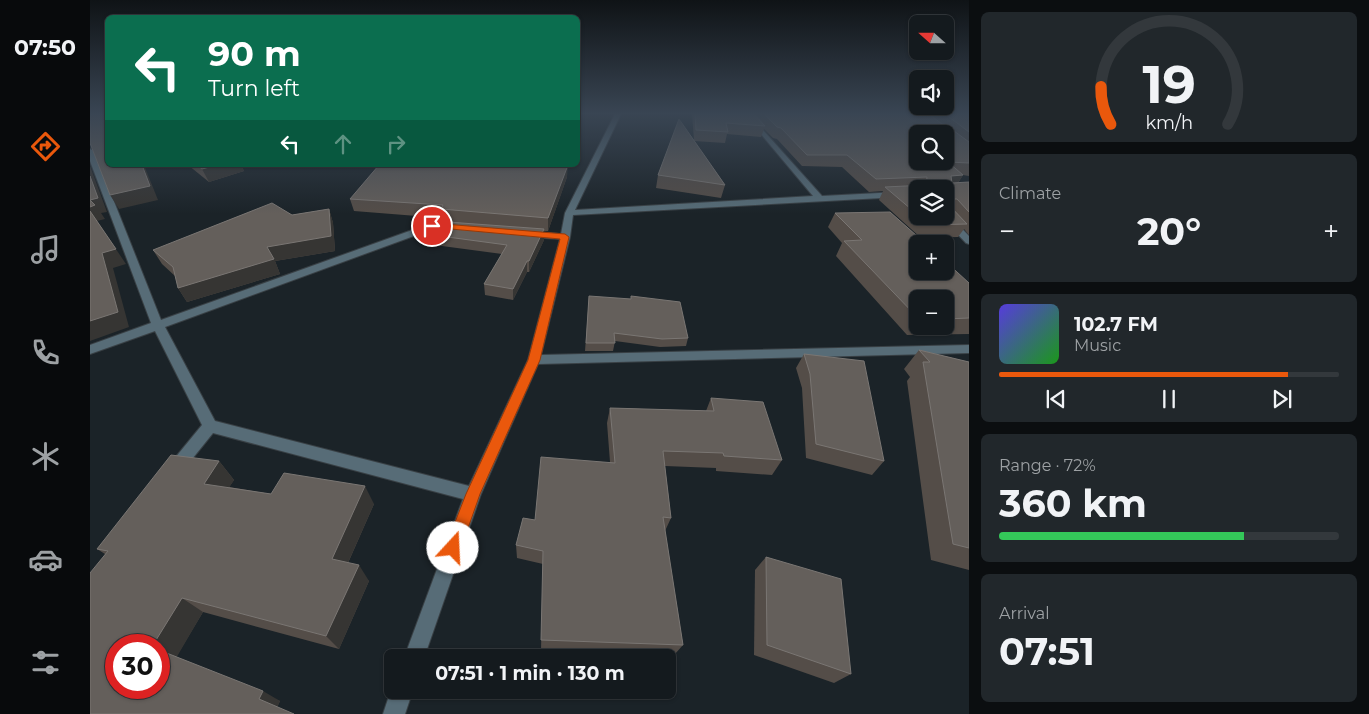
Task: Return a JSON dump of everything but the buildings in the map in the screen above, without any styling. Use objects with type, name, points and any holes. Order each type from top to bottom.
[{"type":"street","points":[[417,649],[473,494],[534,360],[565,237],[569,213],[602,147]]},
{"type":"street","points":[[776,147],[820,199]]},
{"type":"street","points":[[90,151],[158,326],[210,426],[473,494]]},
{"type":"street","points":[[569,213],[909,194]]},
{"type":"street","points":[[954,225],[969,241]]},
{"type":"street","points":[[90,350],[432,226],[460,228]]},
{"type":"street","points":[[517,233],[565,237]]},
{"type":"street","points":[[534,360],[969,349]]},
{"type":"street","points":[[168,478],[210,426]]},
{"type":"street","points":[[394,714],[399,699]]},
{"type":"route","points":[[432,226],[565,237],[534,360],[473,494],[453,548]]}]
